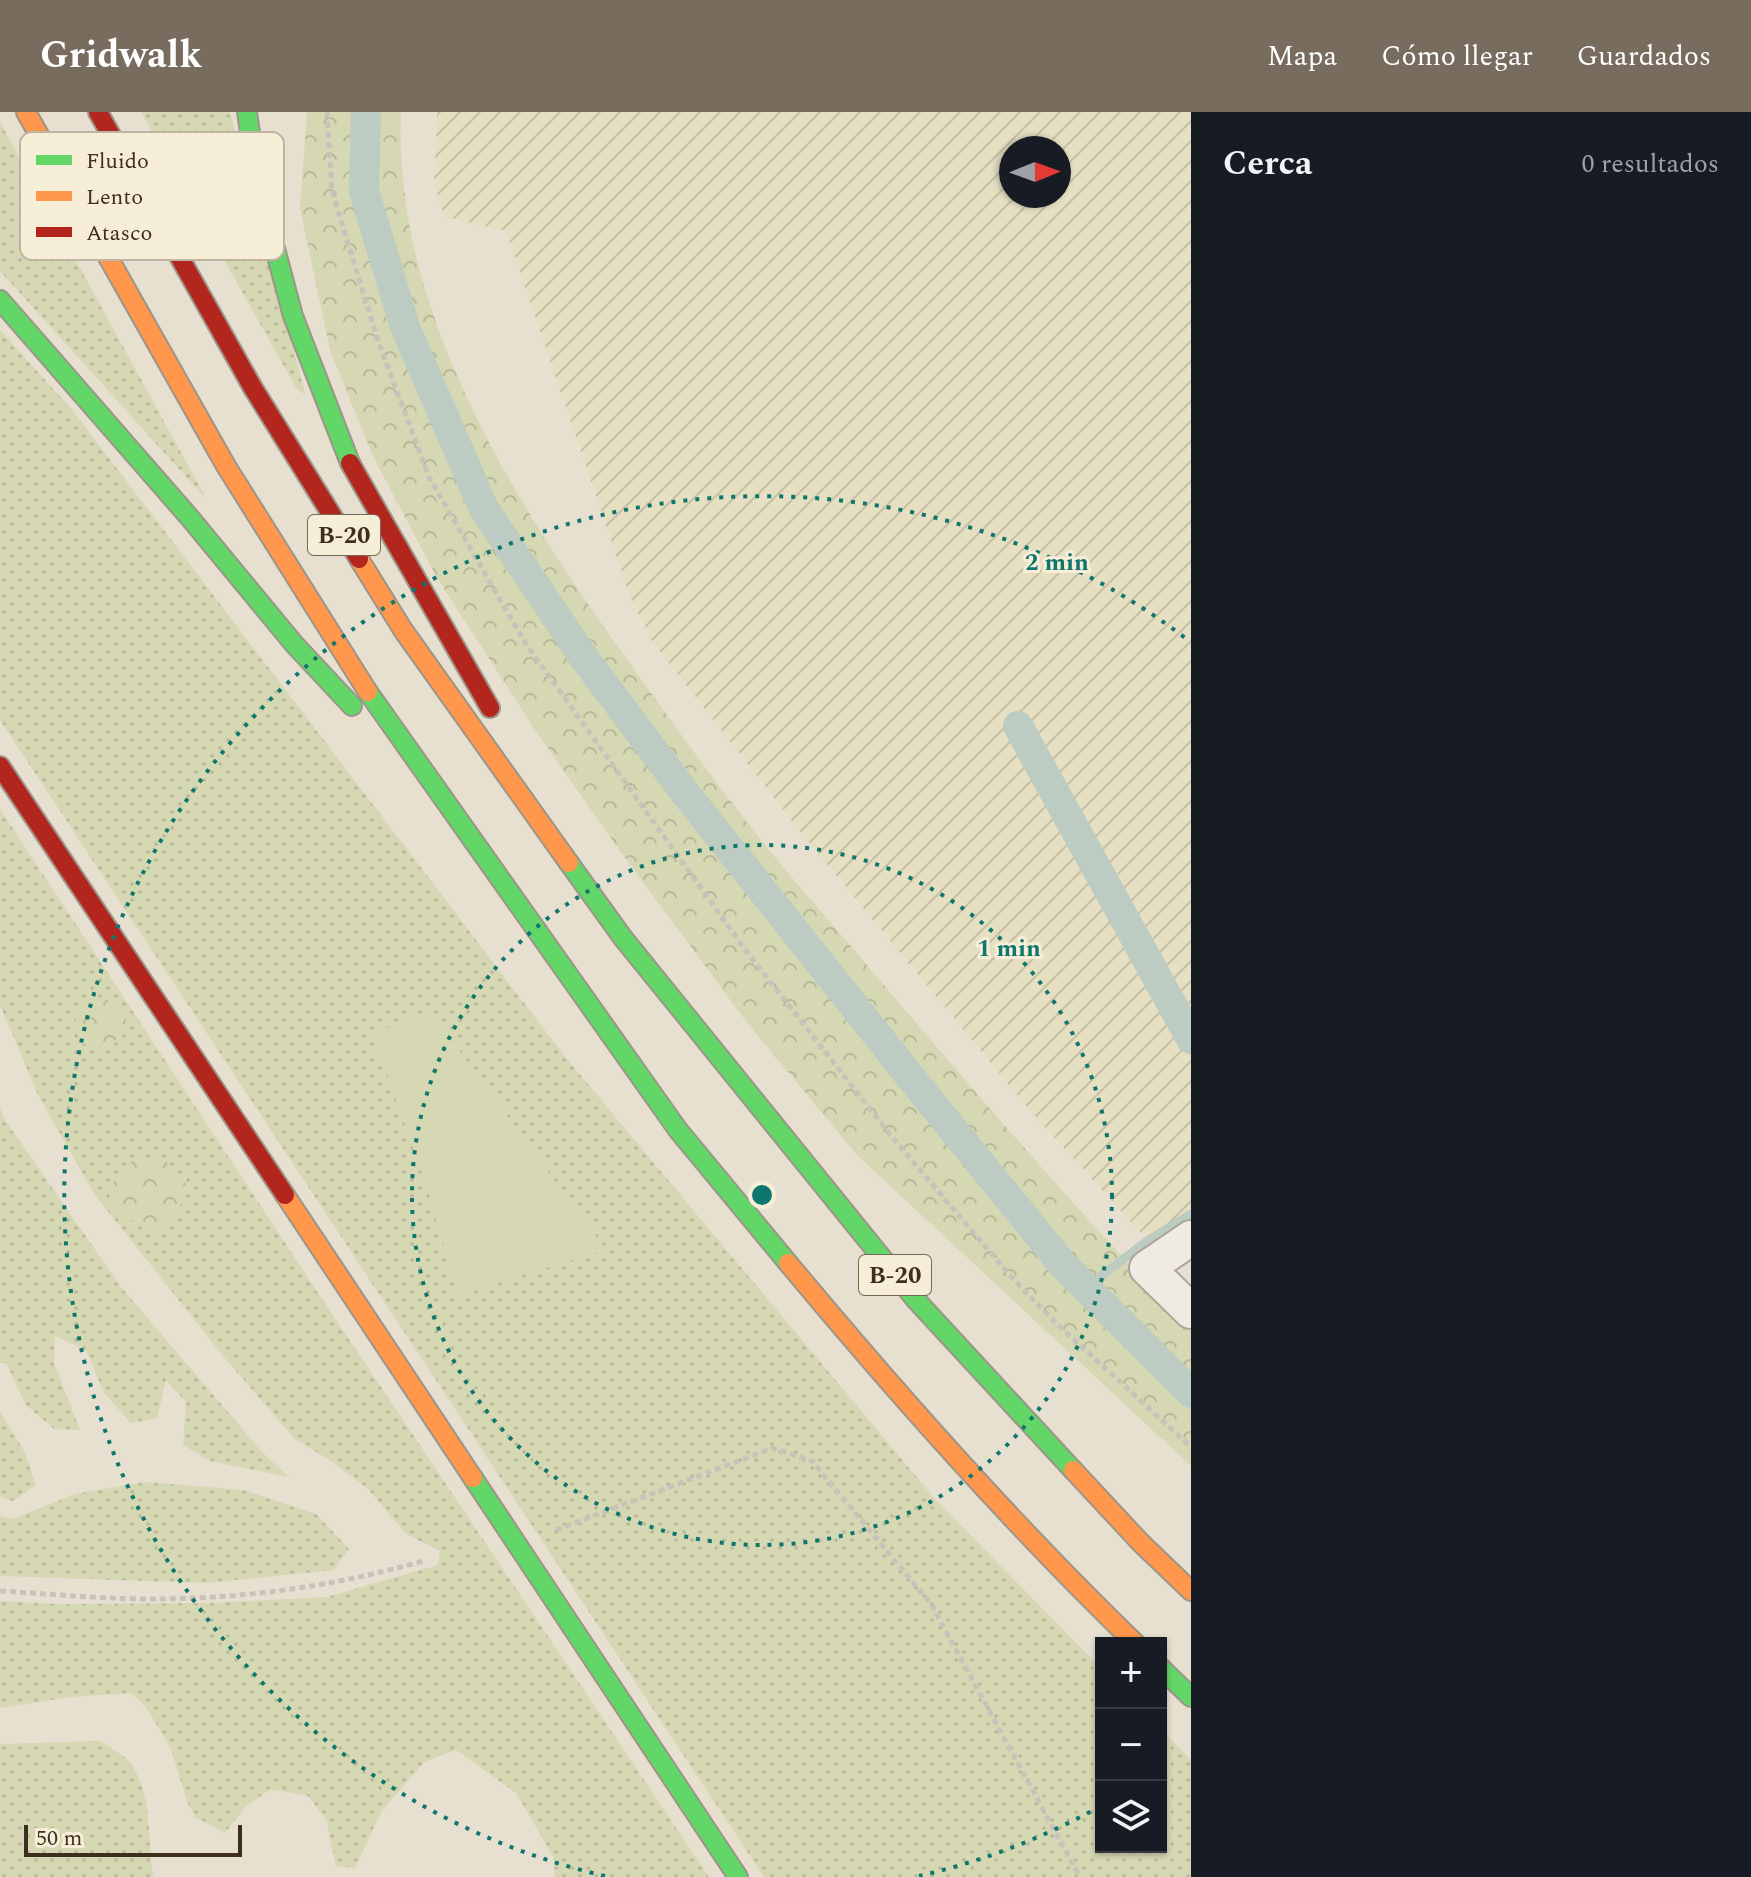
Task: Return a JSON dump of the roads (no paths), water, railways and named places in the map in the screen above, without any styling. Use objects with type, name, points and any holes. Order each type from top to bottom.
[{"type":"main road","name":"B-20","points":[[26,112],[37,132]]},
{"type":"main road","name":"B-20","points":[[98,112],[109,132]]},
{"type":"main road","points":[[247,112],[250,132]]},
{"type":"main road","name":"B-20","points":[[110,260],[226,466],[350,667],[678,1130],[858,1347],[1071,1581],[1129,1637]]},
{"type":"main road","name":"B-20","points":[[181,260],[253,388],[403,630],[623,938],[916,1300],[1141,1543],[1191,1591]]},
{"type":"main road","points":[[278,260],[293,316],[354,473],[496,719]]},
{"type":"main road","points":[[0,300],[190,518],[294,644],[355,709],[420,768]]},
{"type":"main road","points":[[0,766],[738,1877]]},
{"type":"main road","points":[[528,774],[623,938]]},
{"type":"main road","points":[[1167,1674],[1191,1697]]},
{"type":"street","points":[[1191,1238],[1147,1268],[1191,1311]]},
{"type":"waterway","points":[[366,112],[364,191],[405,327],[484,509],[582,655],[686,794],[916,1084],[1064,1266],[1191,1393]]},
{"type":"waterway","points":[[1018,726],[1191,1039]]},
{"type":"waterway","points":[[1086,1288],[1147,1241],[1191,1214]]}]
